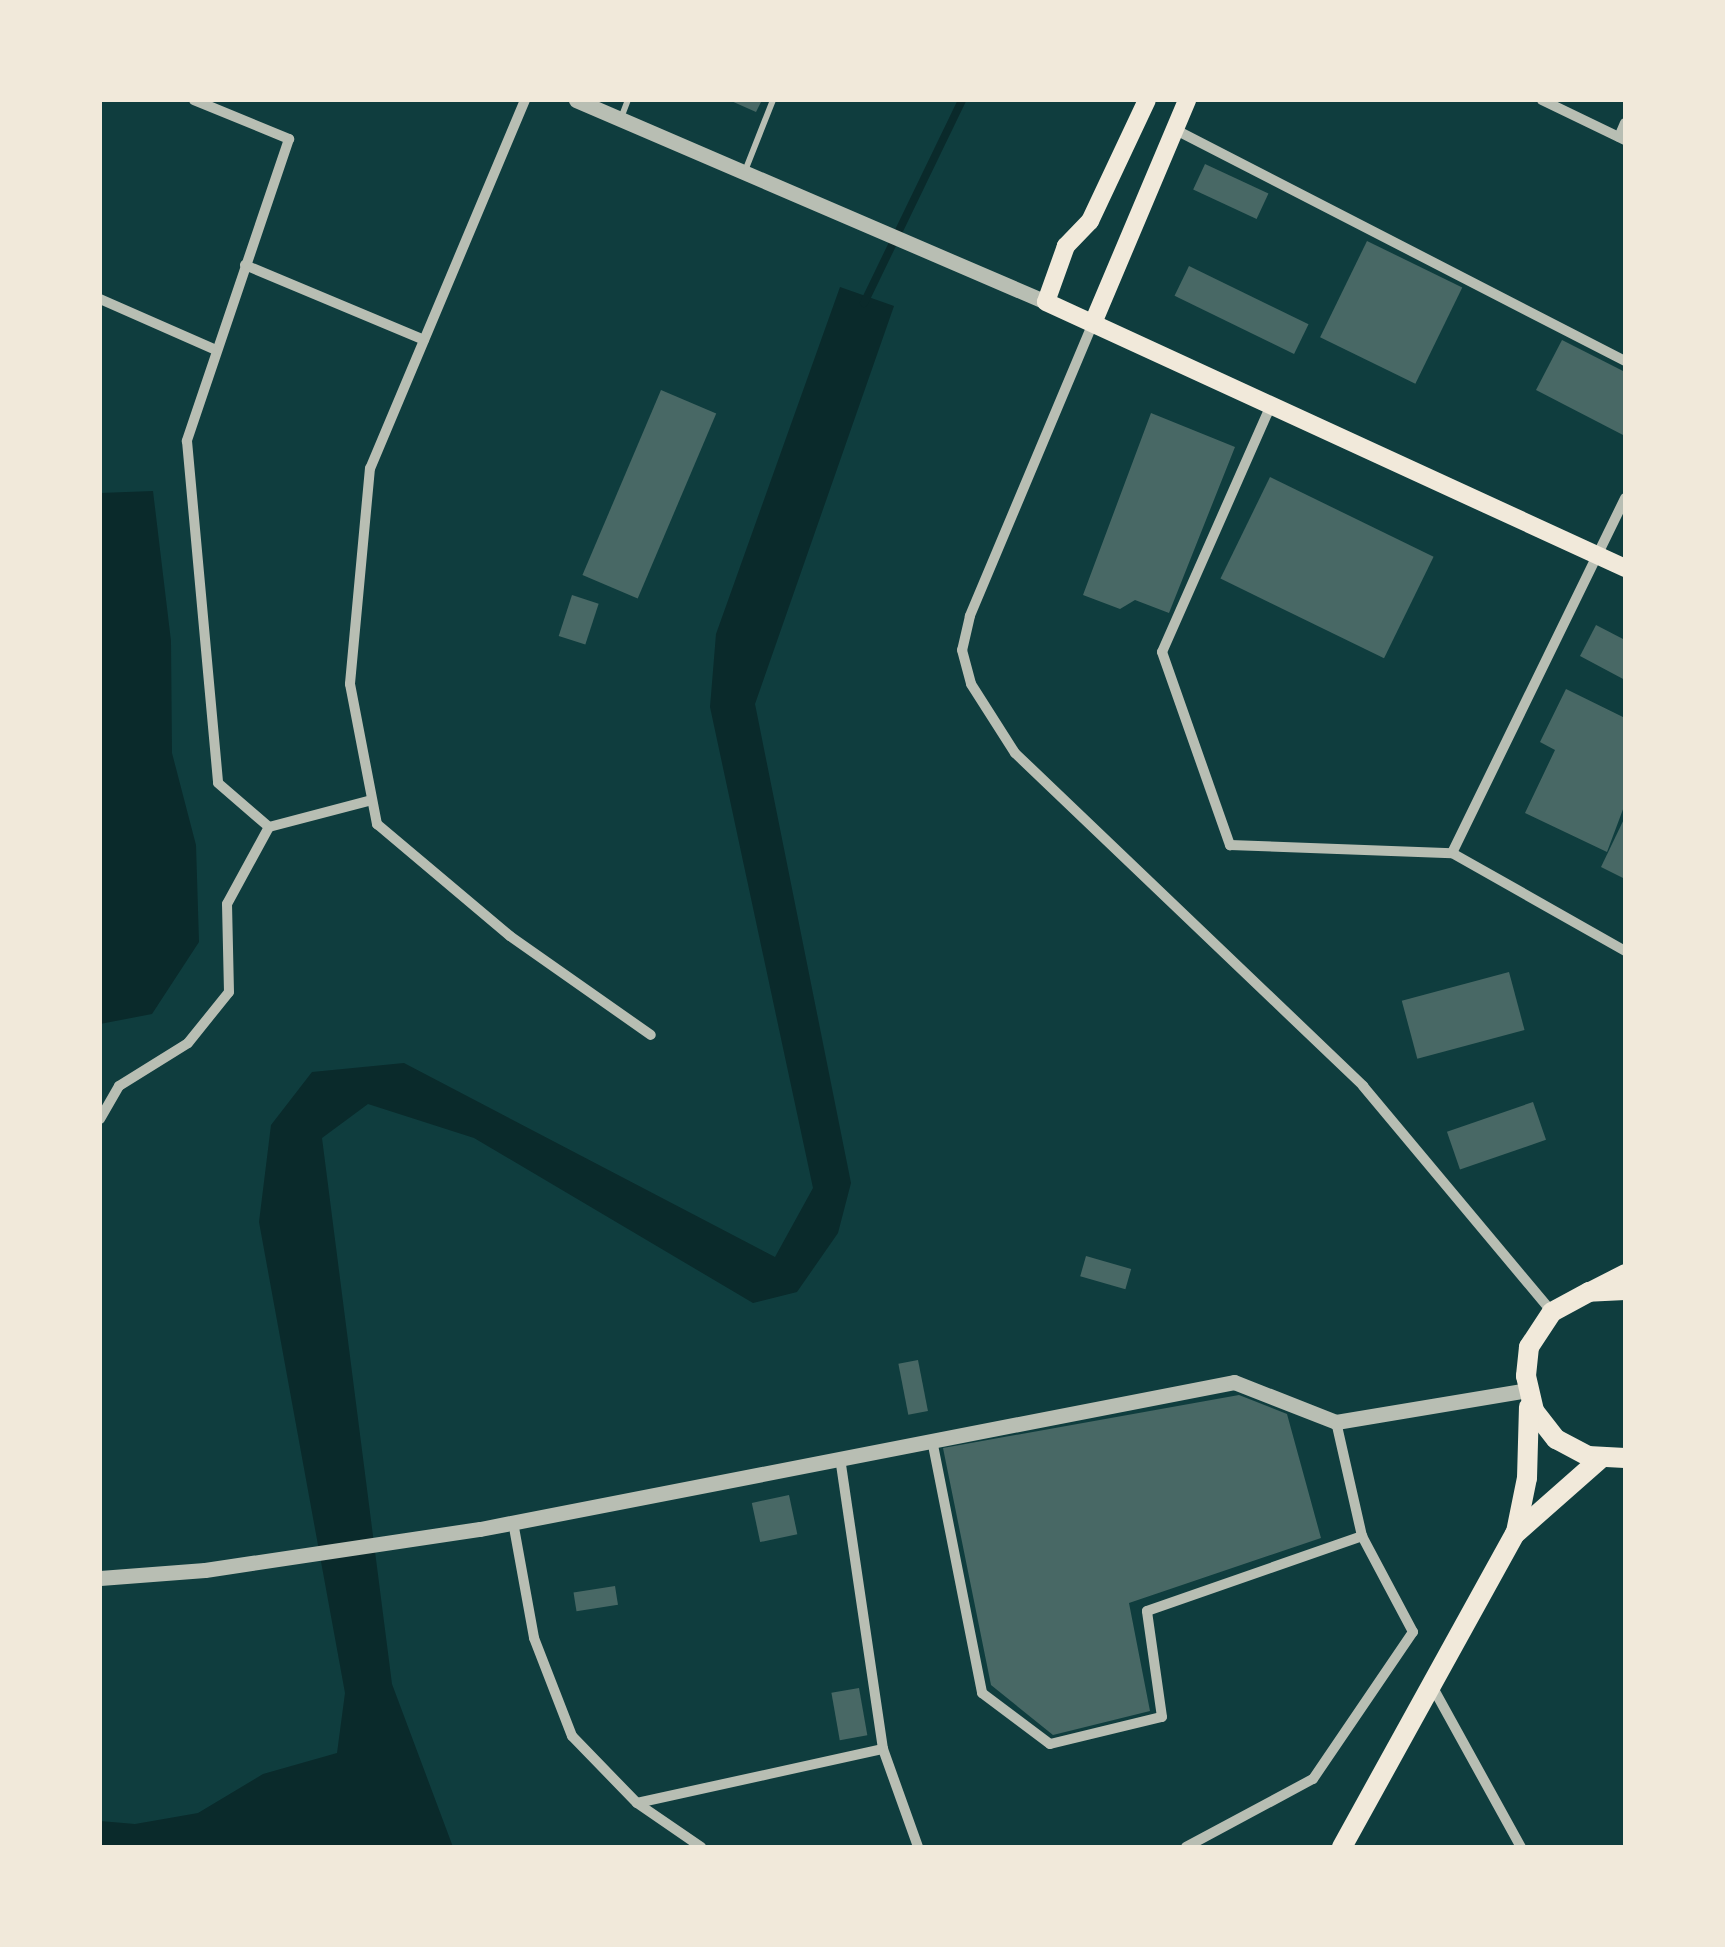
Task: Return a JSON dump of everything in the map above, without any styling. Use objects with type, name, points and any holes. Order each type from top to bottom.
[{"type":"main road","points":[[1147,100],[1090,221],[1066,246],[1046,302],[1625,568]]},
{"type":"main road","points":[[1092,323],[1188,100]]},
{"type":"main road","points":[[1342,1847],[1516,1534],[1527,1478],[1529,1348],[1552,1312],[1625,1273]]},
{"type":"main road","points":[[1589,1292],[1625,1290]]},
{"type":"main road","points":[[1528,1394],[1556,1439],[1615,1461]]},
{"type":"main road","points":[[1516,1534],[1615,1461]]},
{"type":"street","points":[[194,100],[288,139],[187,441],[218,783],[269,827]]},
{"type":"street","points":[[525,100],[370,468],[350,684],[377,824],[480,911],[652,1035]]},
{"type":"street","points":[[576,100],[1046,302]]},
{"type":"street","points":[[1542,100],[1622,138],[1625,123]]},
{"type":"street","points":[[1174,128],[1625,361]]},
{"type":"street","points":[[245,265],[424,340]]},
{"type":"street","points":[[100,299],[216,350]]},
{"type":"street","points":[[1092,323],[970,616],[962,650],[970,684],[1015,753],[1363,1086],[1552,1312]]},
{"type":"street","points":[[1271,405],[1162,652],[1230,844],[1452,854],[1625,952]]},
{"type":"street","points":[[1452,854],[1625,498]]},
{"type":"street","points":[[100,1119],[119,1086],[188,1043],[230,992],[226,904],[269,827],[372,800]]},
{"type":"street","points":[[100,1578],[205,1570],[480,1529],[1234,1382],[1336,1422],[1528,1394]]},
{"type":"street","points":[[1186,1847],[1313,1779],[1413,1632],[1362,1536],[1336,1422]]},
{"type":"street","points":[[932,1440],[982,1693],[1050,1744],[1162,1717],[1147,1611],[1362,1536]]},
{"type":"street","points":[[840,1458],[883,1749],[918,1847]]},
{"type":"street","points":[[513,1522],[534,1638],[572,1736],[637,1802],[700,1847]]},
{"type":"street","points":[[1432,1686],[1522,1847]]},
{"type":"street","points":[[637,1802],[883,1749]]},
{"type":"lane","points":[[620,119],[628,100]]},
{"type":"lane","points":[[744,172],[773,100]]},
{"type":"water","points":[[840,287],[894,306],[755,704],[851,1183],[838,1233],[797,1292],[753,1303],[474,1138],[368,1104],[322,1138],[392,1684],[453,1847],[100,1847],[100,1821],[135,1824],[198,1813],[263,1774],[337,1753],[345,1693],[259,1222],[271,1125],[312,1072],[404,1063],[775,1257],[813,1188],[710,707],[716,634]]},
{"type":"water","points":[[153,491],[171,641],[172,753],[196,845],[199,942],[152,1014],[100,1024],[100,493]]},
{"type":"building","points":[[729,100],[762,100],[756,112]]},
{"type":"building","points":[[1205,164],[1268,194],[1257,219],[1193,189]]},
{"type":"building","points":[[1367,241],[1462,287],[1415,384],[1320,337]]},
{"type":"building","points":[[1189,266],[1309,324],[1294,354],[1175,296]]},
{"type":"building","points":[[1562,340],[1625,372],[1625,436],[1536,390]]},
{"type":"building","points":[[661,390],[716,413],[638,598],[582,575]]},
{"type":"building","points":[[1151,413],[1235,447],[1169,613],[1135,600],[1120,609],[1083,595]]},
{"type":"building","points":[[1270,477],[1434,557],[1384,658],[1220,579]]},
{"type":"building","points":[[572,595],[599,604],[585,645],[559,636]]},
{"type":"building","points":[[1596,625],[1625,640],[1625,680],[1580,656]]},
{"type":"building","points":[[1566,689],[1625,718],[1625,804],[1607,852],[1525,813],[1555,750],[1540,742]]},
{"type":"building","points":[[1625,817],[1625,879],[1601,867]]},
{"type":"building","points":[[1509,972],[1525,1030],[1417,1059],[1402,1001]]},
{"type":"building","points":[[1533,1102],[1546,1140],[1460,1169],[1447,1132]]},
{"type":"building","points":[[1086,1256],[1131,1269],[1125,1289],[1080,1276]]},
{"type":"building","points":[[918,1360],[928,1411],[908,1415],[898,1364]]},
{"type":"building","points":[[1239,1395],[1287,1414],[1321,1538],[1129,1603],[1150,1711],[1053,1735],[991,1685],[943,1448]]},
{"type":"building","points":[[789,1495],[797,1534],[760,1542],[752,1503]]},
{"type":"building","points":[[615,1586],[618,1605],[576,1611],[574,1593]]},
{"type":"building","points":[[859,1688],[867,1735],[840,1740],[831,1693]]},
{"type":"waterway","points":[[864,303],[962,100]]}]
